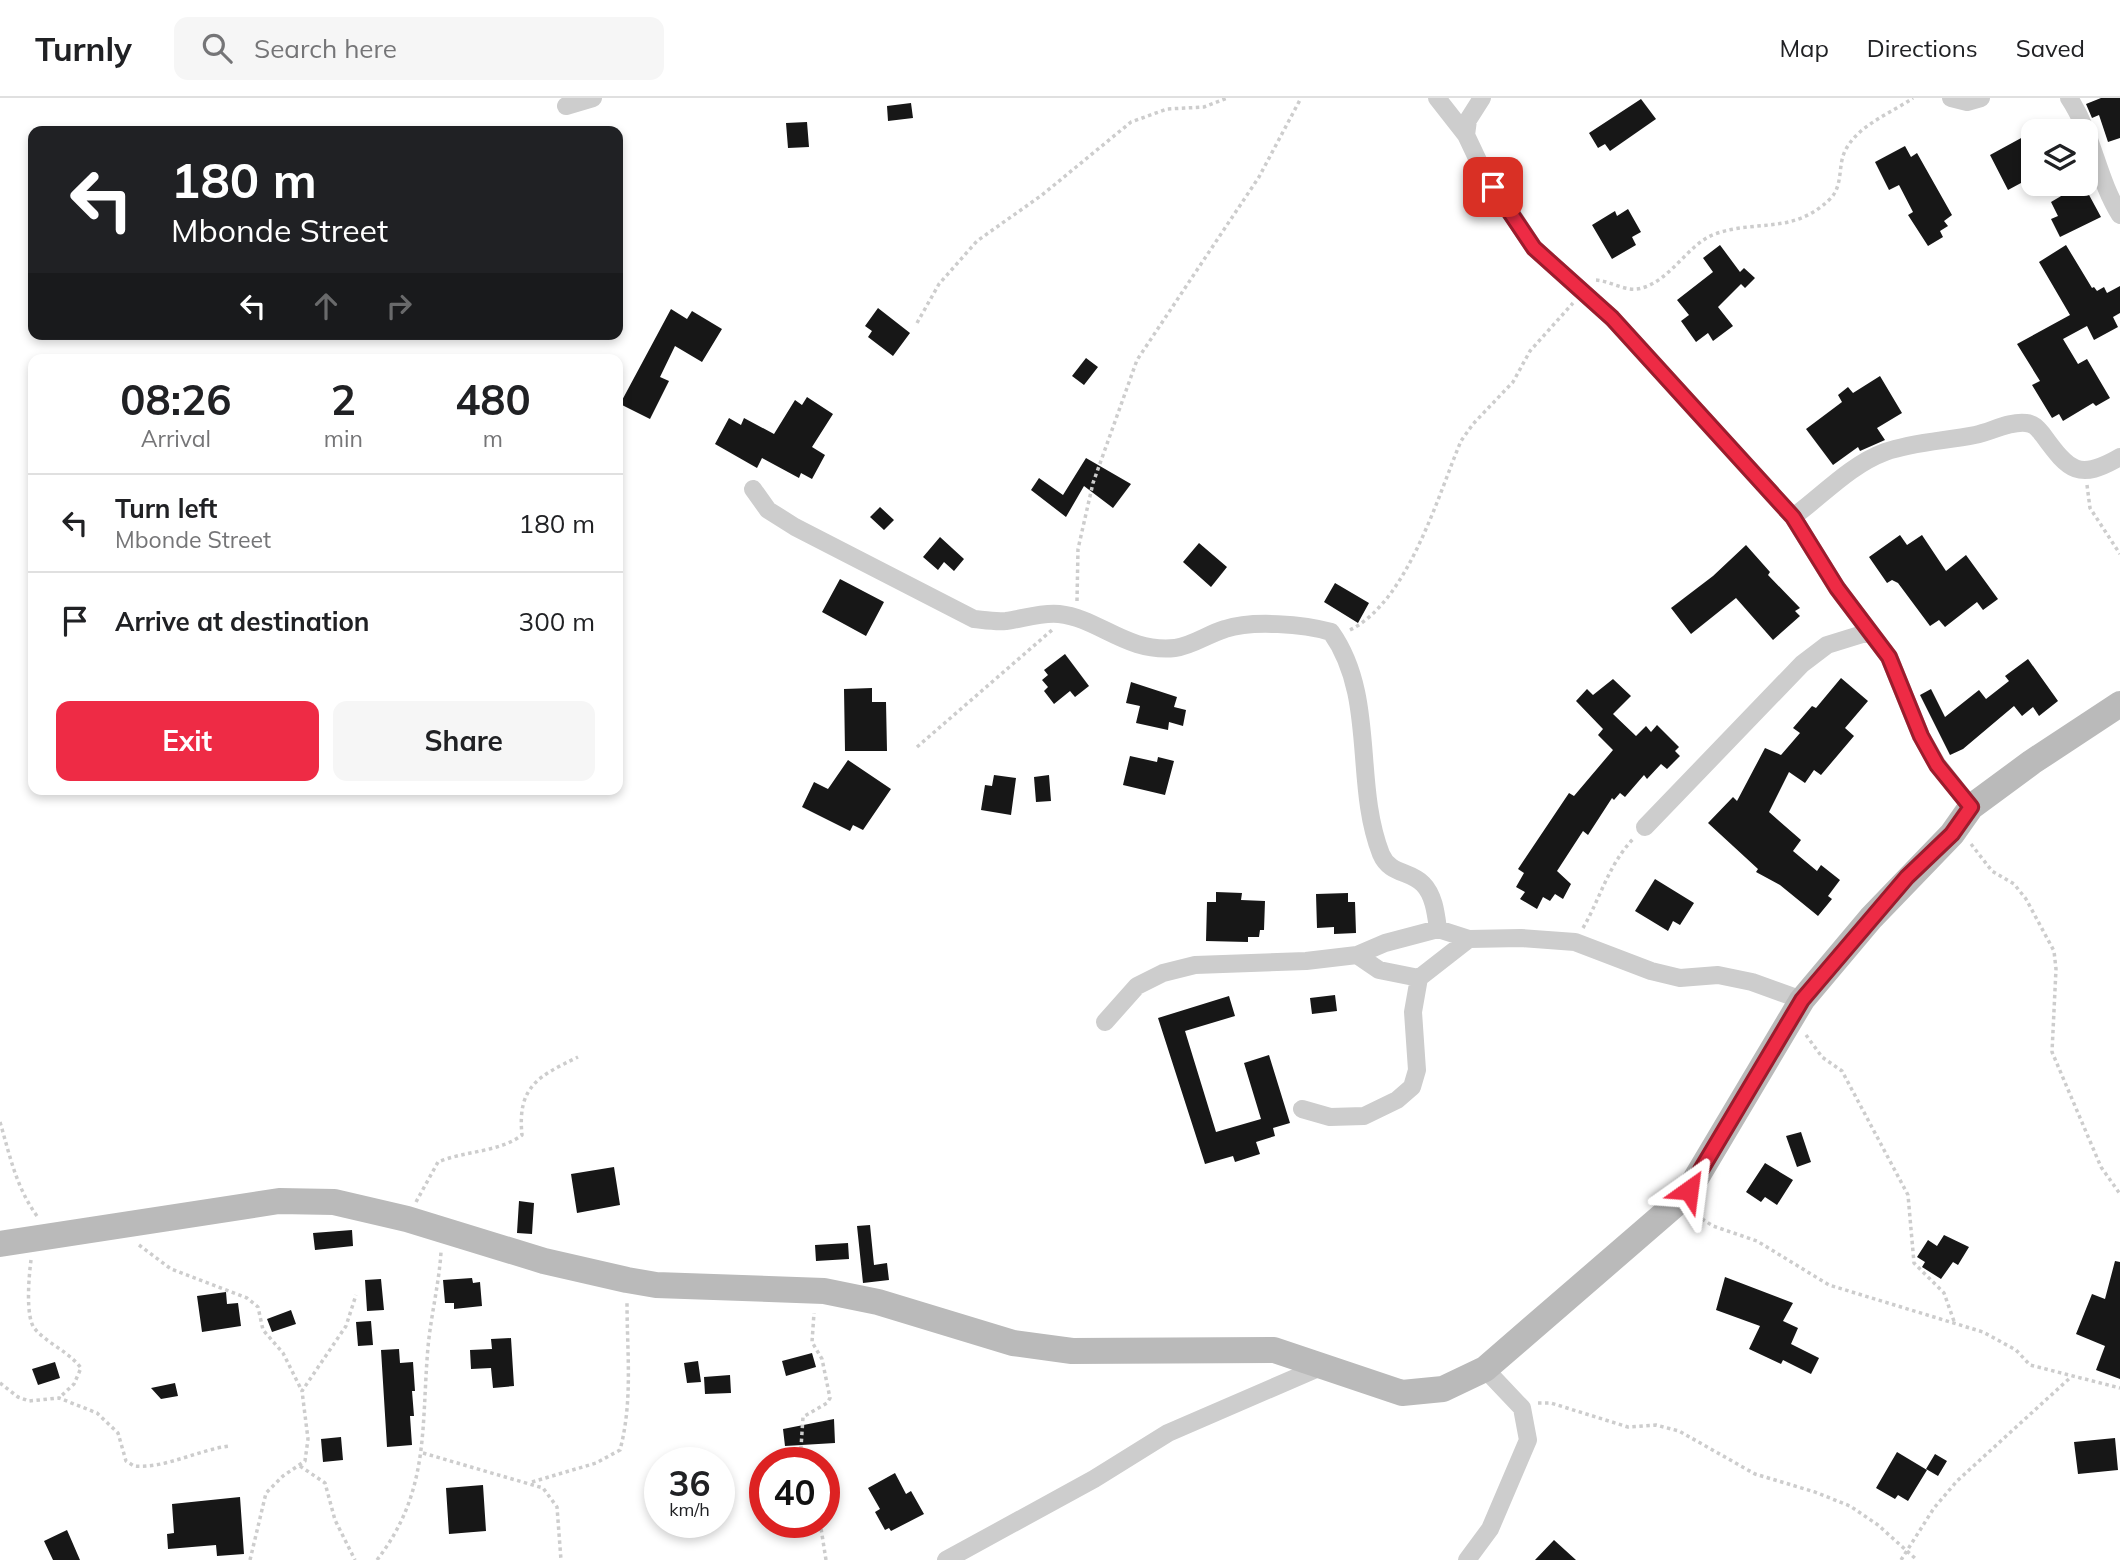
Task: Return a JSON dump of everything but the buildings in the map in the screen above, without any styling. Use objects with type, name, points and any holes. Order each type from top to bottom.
[{"type":"street","points":[[566,106],[593,98]]},
{"type":"street","points":[[1466,135],[1468,121],[1482,98]]},
{"type":"street","points":[[1951,98],[1967,102],[1981,98]]},
{"type":"street","points":[[2068,98],[2083,123],[2105,187],[2120,215]]},
{"type":"street","points":[[1437,101],[1466,135],[1502,202],[1534,248],[1562,276],[1612,318],[1793,517],[1837,588],[1889,657],[1921,736],[1964,816]]},
{"type":"street","points":[[1793,517],[1851,470],[1885,452],[1986,433],[2019,423],[2036,427],[2071,468],[2079,471],[2096,471],[2120,457]]},
{"type":"street","points":[[753,489],[768,510],[795,527],[974,620],[1002,621],[1070,616],[1120,640],[1160,648],[1177,648],[1227,628],[1283,624],[1311,626],[1331,632],[1348,663],[1358,701],[1373,828],[1382,856],[1389,867],[1423,883],[1434,904],[1438,929]]},
{"type":"street","points":[[1645,827],[1802,664],[1827,645],[1869,632]]},
{"type":"street","points":[[0,1244],[279,1200],[334,1202],[442,1229],[544,1261],[627,1280],[730,1289],[824,1291],[878,1303],[1013,1343],[1072,1351],[1274,1350],[1402,1393],[1443,1389],[1485,1369],[1677,1203],[1689,1190],[1798,1009],[1907,877],[1964,816],[2032,762],[2120,704]]},
{"type":"street","points":[[1105,1022],[1138,986],[1184,968],[1357,955],[1385,943],[1438,929],[1469,939],[1521,938],[1575,942],[1651,971],[1680,978],[1718,975],[1752,982],[1798,1009]]},
{"type":"street","points":[[1302,1109],[1330,1116],[1364,1116],[1397,1100],[1412,1087],[1417,1070],[1413,1012],[1419,978],[1469,939]]},
{"type":"street","points":[[1357,955],[1379,970],[1419,978]]},
{"type":"street","points":[[946,1560],[1094,1479],[1168,1433],[1323,1366]]},
{"type":"street","points":[[1467,1560],[1490,1529],[1526,1452],[1528,1440],[1525,1418],[1515,1402],[1485,1369]]},
{"type":"path","points":[[917,323],[939,284],[977,241],[1042,195],[1131,122],[1167,109],[1204,107],[1227,98]]},
{"type":"path","points":[[917,747],[1070,616],[1078,549],[1093,483],[1136,360],[1239,202],[1259,177],[1301,98]]},
{"type":"path","points":[[1562,276],[1601,280],[1629,289],[1642,289],[1657,281],[1713,234],[1793,223],[1803,218],[1832,197],[1839,184],[1844,152],[1855,135],[1913,98]]},
{"type":"path","points":[[1331,632],[1354,628],[1370,619],[1383,603],[1419,543],[1461,441],[1513,382],[1530,351],[1583,292]]},
{"type":"path","points":[[2096,471],[2087,485],[2090,508],[2120,554]]},
{"type":"path","points":[[1964,816],[1992,871],[2014,884],[2026,899],[2054,951],[2056,969],[2052,1052],[2101,1167],[2120,1194]]},
{"type":"path","points":[[1575,942],[1620,852],[1645,827]]},
{"type":"path","points":[[1798,1009],[1822,1056],[1842,1072],[1852,1088],[1908,1195],[1914,1263],[1944,1293],[1955,1324]]},
{"type":"path","points":[[399,1217],[416,1201],[438,1162],[479,1149],[506,1145],[522,1135],[521,1110],[535,1080],[578,1057]]},
{"type":"path","points":[[0,1122],[10,1164],[43,1236],[30,1266],[31,1322],[36,1331],[74,1358],[81,1368],[74,1384],[59,1398]]},
{"type":"path","points":[[1677,1203],[1713,1226],[1757,1241],[1829,1285],[1983,1332],[2016,1350],[2030,1365],[2120,1388]]},
{"type":"path","points":[[107,1229],[139,1246],[171,1269],[247,1298],[258,1307],[263,1330],[283,1353],[302,1391],[308,1451],[300,1466],[283,1476],[266,1493],[250,1560]]},
{"type":"path","points":[[377,1560],[405,1517],[423,1452],[427,1358],[442,1229]]},
{"type":"path","points":[[532,1482],[596,1464],[620,1450],[627,1422],[629,1391],[627,1280]]},
{"type":"path","points":[[796,1289],[814,1313],[812,1342],[822,1359],[830,1398],[827,1403],[803,1417],[801,1447]]},
{"type":"path","points":[[302,1391],[346,1326],[356,1295]]},
{"type":"path","points":[[1901,1560],[1934,1508],[1957,1481],[2071,1377]]},
{"type":"path","points":[[0,1383],[18,1397],[29,1401],[59,1398],[97,1413],[110,1422],[124,1448],[126,1461],[134,1466],[169,1462],[197,1451],[229,1446]]},
{"type":"path","points":[[1515,1402],[1552,1403],[1629,1427],[1656,1425],[1679,1431],[1755,1474],[1850,1506],[1908,1550],[1917,1560]]},
{"type":"path","points":[[423,1452],[488,1473],[532,1482],[543,1488],[557,1507],[561,1560]]},
{"type":"path","points":[[300,1466],[325,1483],[338,1529],[355,1560]]},
{"type":"path","points":[[823,1538],[826,1560]]},
{"type":"route","points":[[1493,187],[1534,248],[1562,276],[1612,318],[1677,387],[1721,441],[1793,517],[1837,588],[1889,657],[1906,693],[1921,736],[1937,765],[1971,807],[1952,834],[1907,877],[1802,1000],[1689,1190]]}]
